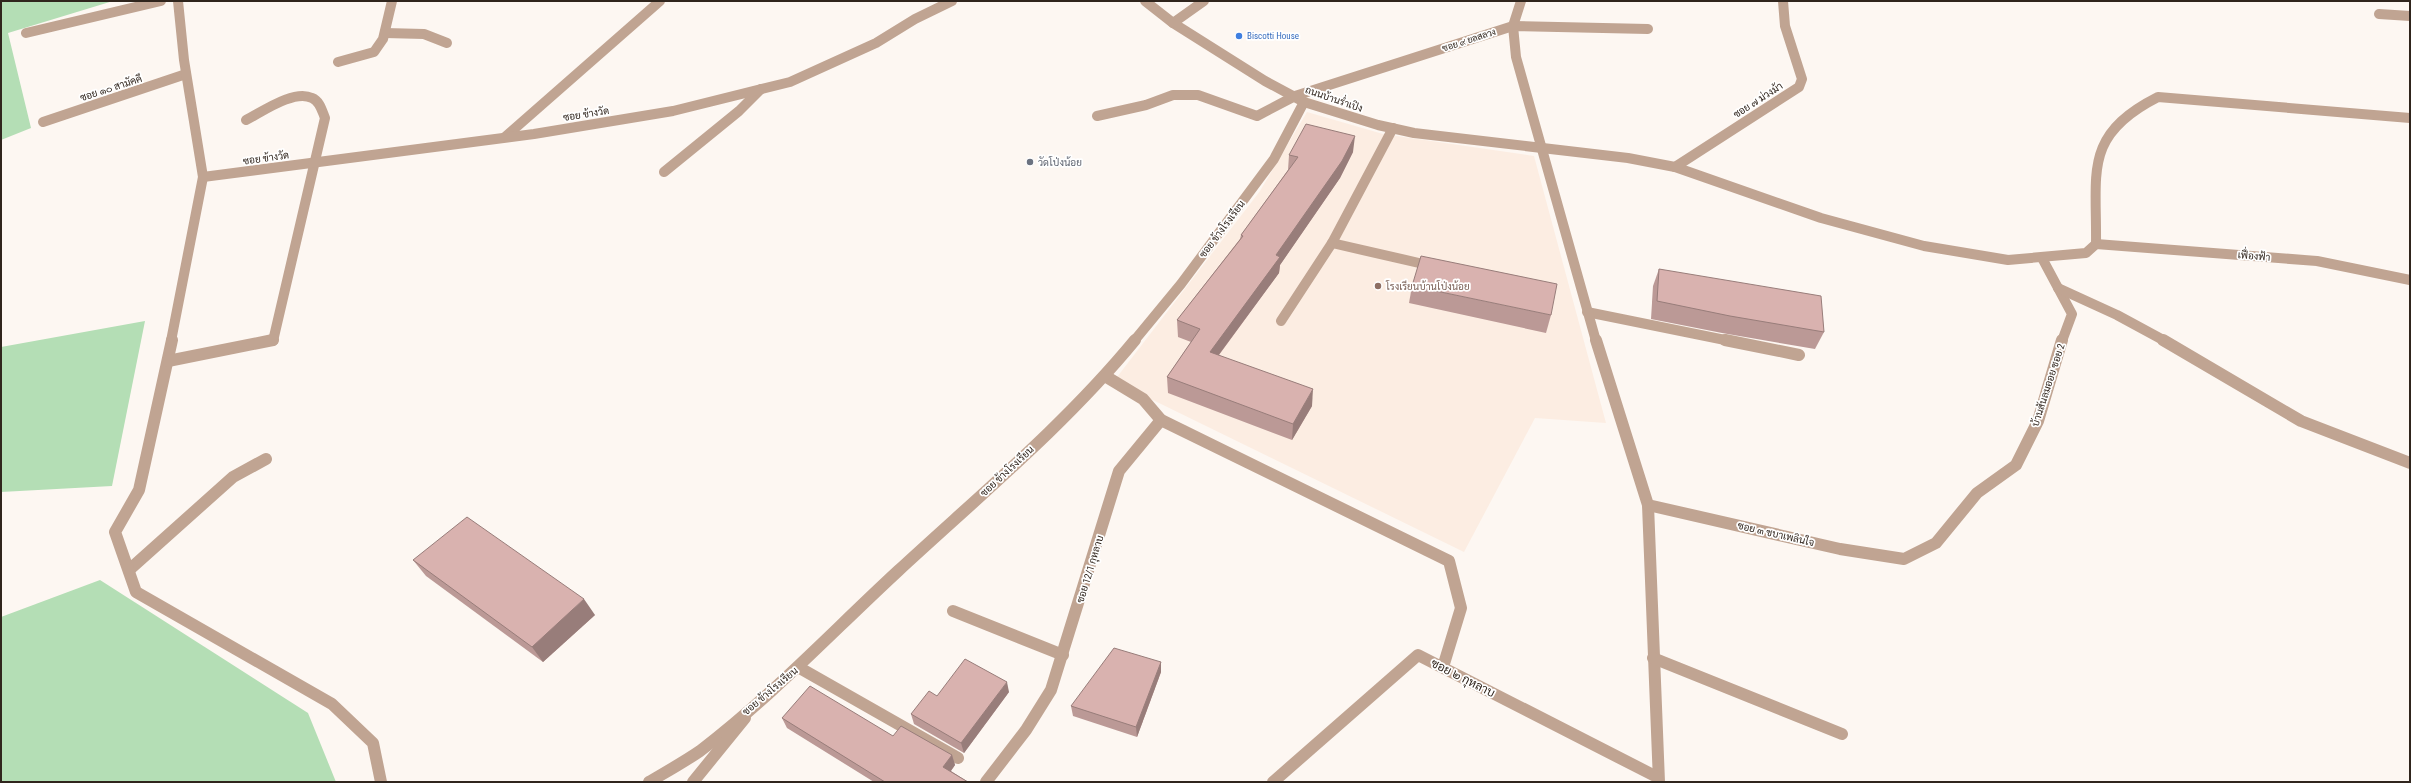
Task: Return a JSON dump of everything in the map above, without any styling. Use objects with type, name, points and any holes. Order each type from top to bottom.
[{"type":"street","points":[[26,33],[161,1]]},
{"type":"street","points":[[178,1],[186,74],[203,177],[168,361],[139,490],[115,532],[136,592],[236,651],[332,704],[373,743],[381,782]]},
{"type":"street","points":[[338,62],[374,52],[385,33],[392,1]]},
{"type":"street","points":[[505,137],[660,1]]},
{"type":"street","name":"ซอย ข้างวัด","points":[[203,177],[505,137],[673,111],[790,82],[876,43],[914,19],[952,1]]},
{"type":"street","name":"ถนนบ้านร่ำเปิง","points":[[1145,1],[1173,23],[1265,81],[1300,99],[1345,116],[1393,128],[1628,158],[1675,168],[1765,197],[1821,218],[1924,246],[2008,260],[2086,253],[2096,244]]},
{"type":"street","points":[[1173,23],[1204,1]]},
{"type":"street","points":[[1521,1],[1513,26],[1516,57],[1543,148],[1587,312],[1648,505],[1658,780]]},
{"type":"street","name":"ซอย ๗ ม่วงม้า","points":[[1675,168],[1799,87],[1802,79],[1785,26],[1783,1]]},
{"type":"street","points":[[2379,14],[2410,16]]},
{"type":"street","name":"ซอย ๙ ยลสลวง","points":[[1097,116],[1146,105],[1173,95],[1198,96],[1257,116],[1300,99],[1513,26],[1648,29]]},
{"type":"street","points":[[385,33],[424,34],[447,43]]},
{"type":"street","name":"ซอย ๑๐ สามัคคี","points":[[43,122],[186,74]]},
{"type":"street","points":[[664,172],[739,112],[760,90]]},
{"type":"street","points":[[168,361],[273,341],[326,118],[318,101],[313,96],[292,97],[246,120]]},
{"type":"street","points":[[2096,244],[2098,156],[2104,141],[2124,117],[2141,105],[2158,97],[2410,118]]},
{"type":"street","name":"ซอย ข้างโรงเรียน","points":[[648,782],[699,751],[798,667],[897,572],[1004,475],[1105,376],[1181,284],[1274,160],[1300,99]]},
{"type":"street","points":[[1281,321],[1332,243],[1393,128]]},
{"type":"street","points":[[1332,243],[1441,269]]},
{"type":"street","name":"เฟื่องฟ้า","points":[[2096,244],[2317,261],[2410,280]]},
{"type":"street","name":"บ้านสันลมออย ซอย 2","points":[[1904,559],[1936,543],[1976,493],[2016,466],[2038,421],[2055,360],[2072,314],[2042,258]]},
{"type":"street","points":[[2058,288],[2117,315],[2180,349],[2301,421],[2410,463]]},
{"type":"street","points":[[1587,312],[1799,355]]},
{"type":"street","points":[[1105,376],[1143,399],[1161,420],[1449,561],[1461,608],[1443,667]]},
{"type":"street","name":"ซอย 12/1 กุหลาบ","points":[[986,782],[1026,730],[1051,690],[1119,471],[1161,420]]},
{"type":"street","points":[[129,570],[233,477],[266,459]]},
{"type":"street","name":"ซอย ๓ ชบาเพลินใจ","points":[[1648,505],[1840,549],[1904,559]]},
{"type":"street","points":[[953,611],[1063,655]]},
{"type":"street","name":"ซอย ๒ กุหลาบ","points":[[1273,782],[1418,655],[1658,780]]},
{"type":"street","points":[[1653,658],[1842,734]]},
{"type":"street","points":[[798,667],[958,758]]},
{"type":"street","points":[[693,782],[764,696]]},
{"type":"shaded area","name":"โรงเรียนบ้านโป่งน้อย","points":[[1307,112],[1383,134],[1534,156],[1606,423],[1535,418],[1464,552],[1114,381],[1260,191]]},
{"type":"green space","points":[[1,1],[113,1],[8,33],[31,128],[1,140]]},
{"type":"green space","points":[[145,321],[112,486],[1,492],[1,347]]},
{"type":"green space","points":[[100,580],[308,713],[336,782],[1,782],[1,617]]},
{"type":"building","points":[[1306,124],[1355,136],[1342,161],[1276,255],[1280,257],[1210,352],[1313,389],[1293,424],[1167,377],[1200,329],[1177,320],[1243,236],[1241,235],[1298,157],[1289,155]]},
{"type":"building","points":[[1421,256],[1557,284],[1551,315],[1412,286]]},
{"type":"building","points":[[1659,269],[1821,296],[1824,332],[1730,316],[1657,301]]},
{"type":"building","points":[[467,517],[584,599],[532,647],[413,560]]},
{"type":"building","points":[[1114,648],[1161,662],[1136,727],[1071,706]]},
{"type":"building","points":[[965,659],[1007,682],[961,743],[911,714],[929,691],[937,696]]},
{"type":"building","points":[[810,686],[893,736],[901,726],[952,755],[943,767],[968,782],[885,782],[782,718]]},
{"type":"place","name":"Biscotti House","points":[[1239,36]]},
{"type":"place","name":"วัดโป่งน้อย","points":[[1030,162]]},
{"type":"place","name":"โรงเรียนบ้านโป่งน้อย","points":[[1378,286]]}]
